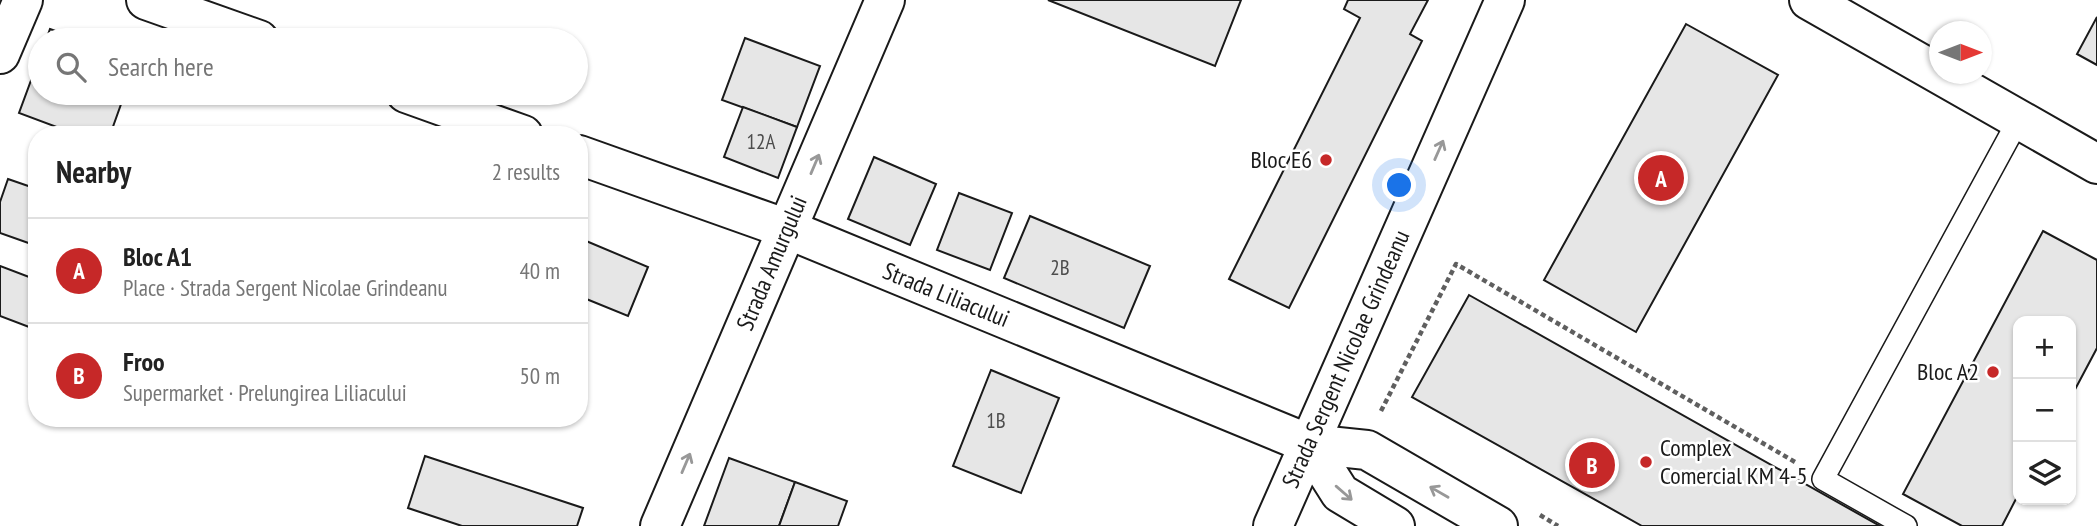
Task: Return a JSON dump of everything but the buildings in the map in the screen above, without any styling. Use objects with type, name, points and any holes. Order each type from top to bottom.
[{"type":"street","points":[[0,54],[23,0]]},
{"type":"street","points":[[146,0],[225,28]]},
{"type":"street","name":"Strada Amurgului","points":[[660,526],[885,0]]},
{"type":"street","name":"Strada Sergent Nicolae Grindeanu","points":[[1273,526],[1505,0]]},
{"type":"street","points":[[1809,0],[2097,164]]},
{"type":"street","points":[[439,105],[498,126]]},
{"type":"street","name":"Strada Liliacului","points":[[588,158],[787,229],[1309,444],[1367,450],[1498,526]]},
{"type":"street","points":[[1309,444],[1340,493],[1395,526]]},
{"type":"lane","points":[[1906,526],[1823,479],[2019,119]]},
{"type":"path","points":[[1377,419],[1456,264],[1823,479]]},
{"type":"path","points":[[1534,512],[1558,526]]},
{"type":"place","name":"Bloc E6","points":[[1326,160]]},
{"type":"place","name":"Bloc A1","points":[[1661,178]]},
{"type":"place","name":"Bloc A2","points":[[1993,372]]},
{"type":"place","name":"Complex Comercial KM 4-5","points":[[1646,462]]},
{"type":"place","name":"Froo","points":[[1592,465]]}]
